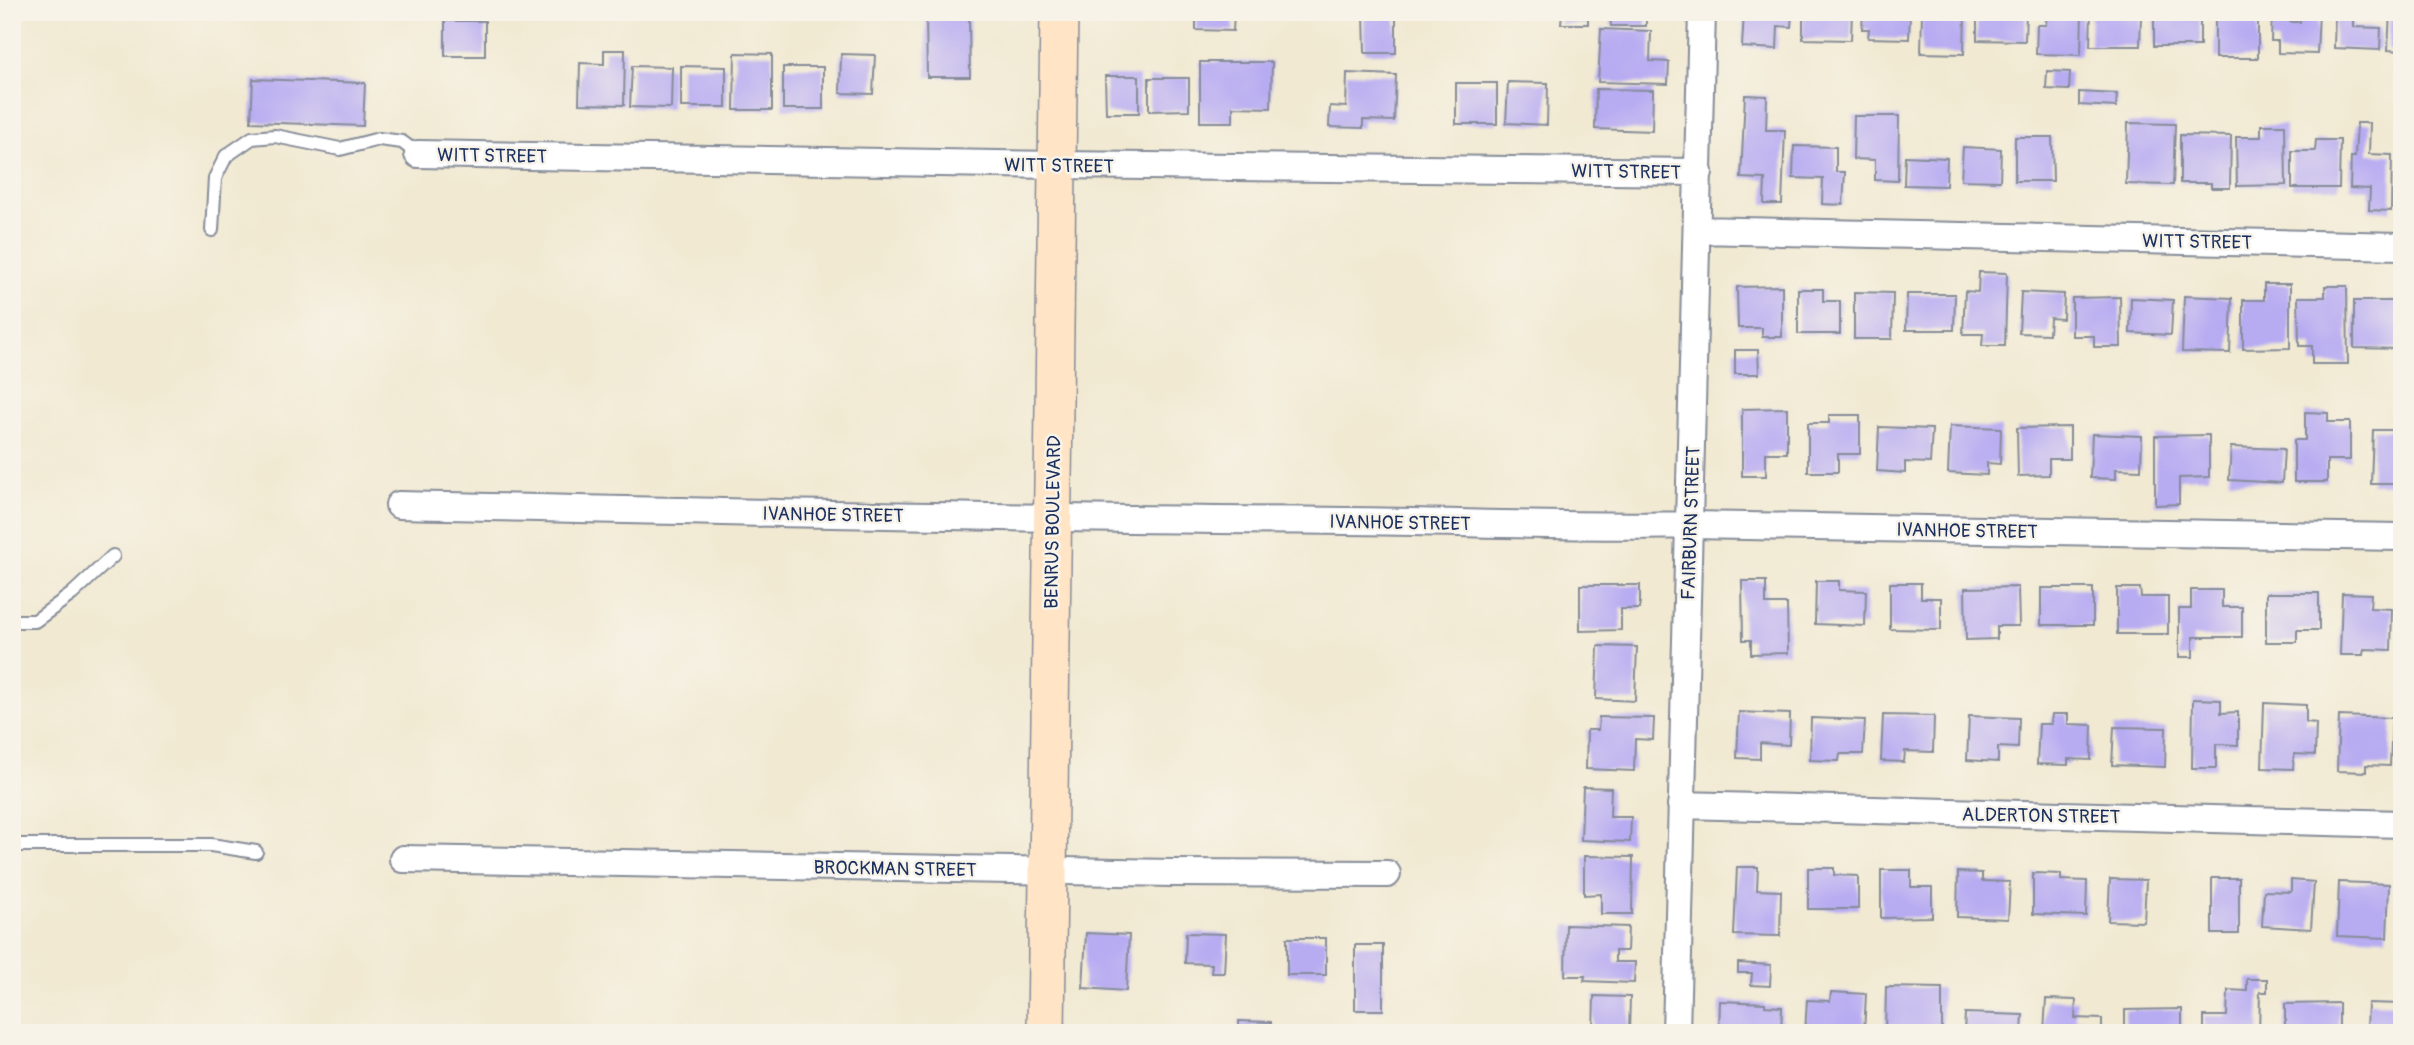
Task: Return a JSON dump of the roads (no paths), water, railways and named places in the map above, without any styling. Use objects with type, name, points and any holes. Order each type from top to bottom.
[{"type":"street","name":"BENRUS BOULEVARD","points":[[1046,1033],[1059,12]]},
{"type":"street","name":"FAIRBURN STREET","points":[[1676,1033],[1702,12]]},
{"type":"street","name":"WITT STREET","points":[[418,154],[1699,172]]},
{"type":"street","name":"WITT STREET","points":[[1697,230],[2402,246]]},
{"type":"street","name":"IVANHOE STREET","points":[[399,505],[1052,519],[1475,523],[1587,527],[1691,525],[2402,537]]},
{"type":"street","name":"ALDERTON STREET","points":[[1681,805],[2402,824]]},
{"type":"street","name":"BROCKMAN STREET","points":[[403,859],[1387,874]]},
{"type":"lane","points":[[212,230],[215,178],[226,156],[251,138],[275,136],[340,149],[379,139],[402,142],[418,154]]},
{"type":"lane","points":[[12,621],[35,621],[72,594],[113,556]]},
{"type":"lane","points":[[12,845],[211,845],[256,852]]}]
